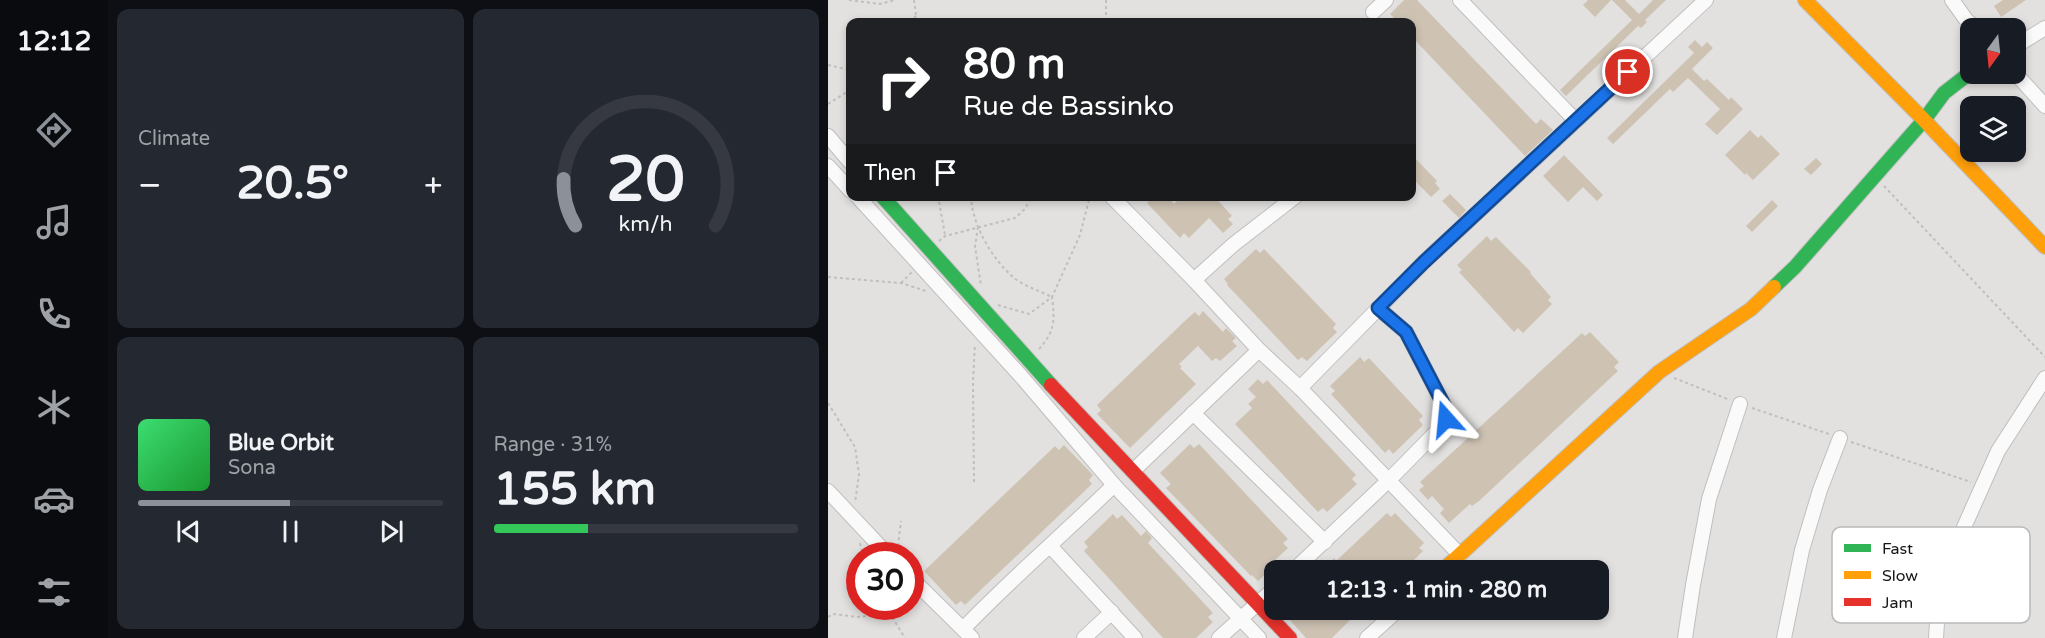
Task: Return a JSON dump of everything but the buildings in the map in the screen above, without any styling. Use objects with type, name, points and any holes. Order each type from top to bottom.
[{"type":"street","points":[[1373,12],[1386,0]]},
{"type":"street","points":[[1460,0],[1575,120]]},
{"type":"street","points":[[1300,388],[1424,262],[1706,0]]},
{"type":"street","points":[[1804,0],[1924,120],[2045,247]]},
{"type":"street","points":[[1952,0],[1965,18]]},
{"type":"street","points":[[2026,39],[2045,28]]},
{"type":"street","points":[[1454,560],[1659,372],[1751,309],[1795,267],[1924,120],[1944,93],[1960,81]]},
{"type":"street","points":[[2025,84],[2045,106]]},
{"type":"street","points":[[828,136],[846,157]]},
{"type":"street","points":[[828,166],[846,186]]},
{"type":"street","points":[[861,201],[1020,375],[1114,485],[1259,638]]},
{"type":"street","points":[[886,201],[1072,409],[1290,638]]},
{"type":"street","points":[[1116,201],[1460,555]]},
{"type":"street","points":[[1194,280],[1234,244],[1290,201]]},
{"type":"street","points":[[1305,560],[1444,424],[1446,409],[1406,332],[1378,308]]},
{"type":"street","points":[[1133,471],[1259,350]]},
{"type":"street","points":[[1964,527],[1998,451],[2045,378]]},
{"type":"street","points":[[1685,638],[1709,499],[1740,404]]},
{"type":"street","points":[[1193,413],[1325,542]]},
{"type":"street","points":[[1784,638],[1802,550],[1820,490],[1840,438]]},
{"type":"street","points":[[924,591],[968,633],[1006,585],[1051,547],[1114,485]]},
{"type":"street","points":[[828,491],[876,542]]},
{"type":"street","points":[[1051,547],[1135,638]]},
{"type":"street","points":[[1219,638],[1264,598]]},
{"type":"street","points":[[1084,638],[1112,612]]},
{"type":"street","points":[[1367,638],[1387,620]]},
{"type":"street","points":[[1936,638],[1937,623]]},
{"type":"path","points":[[849,0],[880,4],[895,0]]},
{"type":"path","points":[[914,0],[916,16]]},
{"type":"path","points":[[1106,0],[1106,18]]},
{"type":"path","points":[[828,65],[846,69]]},
{"type":"path","points":[[828,104],[846,93]]},
{"type":"path","points":[[1874,175],[2045,357]]},
{"type":"path","points":[[939,201],[945,236]]},
{"type":"path","points":[[972,201],[973,215],[978,227],[995,255],[1015,279],[1052,297]]},
{"type":"path","points":[[930,250],[945,236],[1015,218],[1025,209],[1029,201]]},
{"type":"path","points":[[1029,360],[1051,335],[1054,316],[1052,297],[1080,235],[1089,201]]},
{"type":"path","points":[[978,227],[975,246],[983,300],[981,307]]},
{"type":"path","points":[[901,283],[919,265]]},
{"type":"path","points":[[974,482],[975,326]]},
{"type":"path","points":[[1659,372],[1740,404],[1982,486]]},
{"type":"path","points":[[828,403],[855,447],[859,474],[853,518],[859,542]]},
{"type":"path","points":[[898,542],[901,521]]},
{"type":"path","points":[[828,617],[834,614],[846,616]]},
{"type":"path","points":[[894,620],[905,638]]},
{"type":"traffic: fast","points":[[1774,287],[1795,267],[1924,120],[1944,93],[1960,81]]},
{"type":"traffic: fast","points":[[886,201],[1051,385]]},
{"type":"traffic: slow","points":[[1805,0],[2045,247]]},
{"type":"traffic: slow","points":[[1454,560],[1659,372],[1751,309],[1774,287]]},
{"type":"traffic: jam","points":[[1051,385],[1290,638]]},
{"type":"route","points":[[1446,419],[1446,409],[1406,332],[1378,308],[1424,262],[1628,72]]}]
